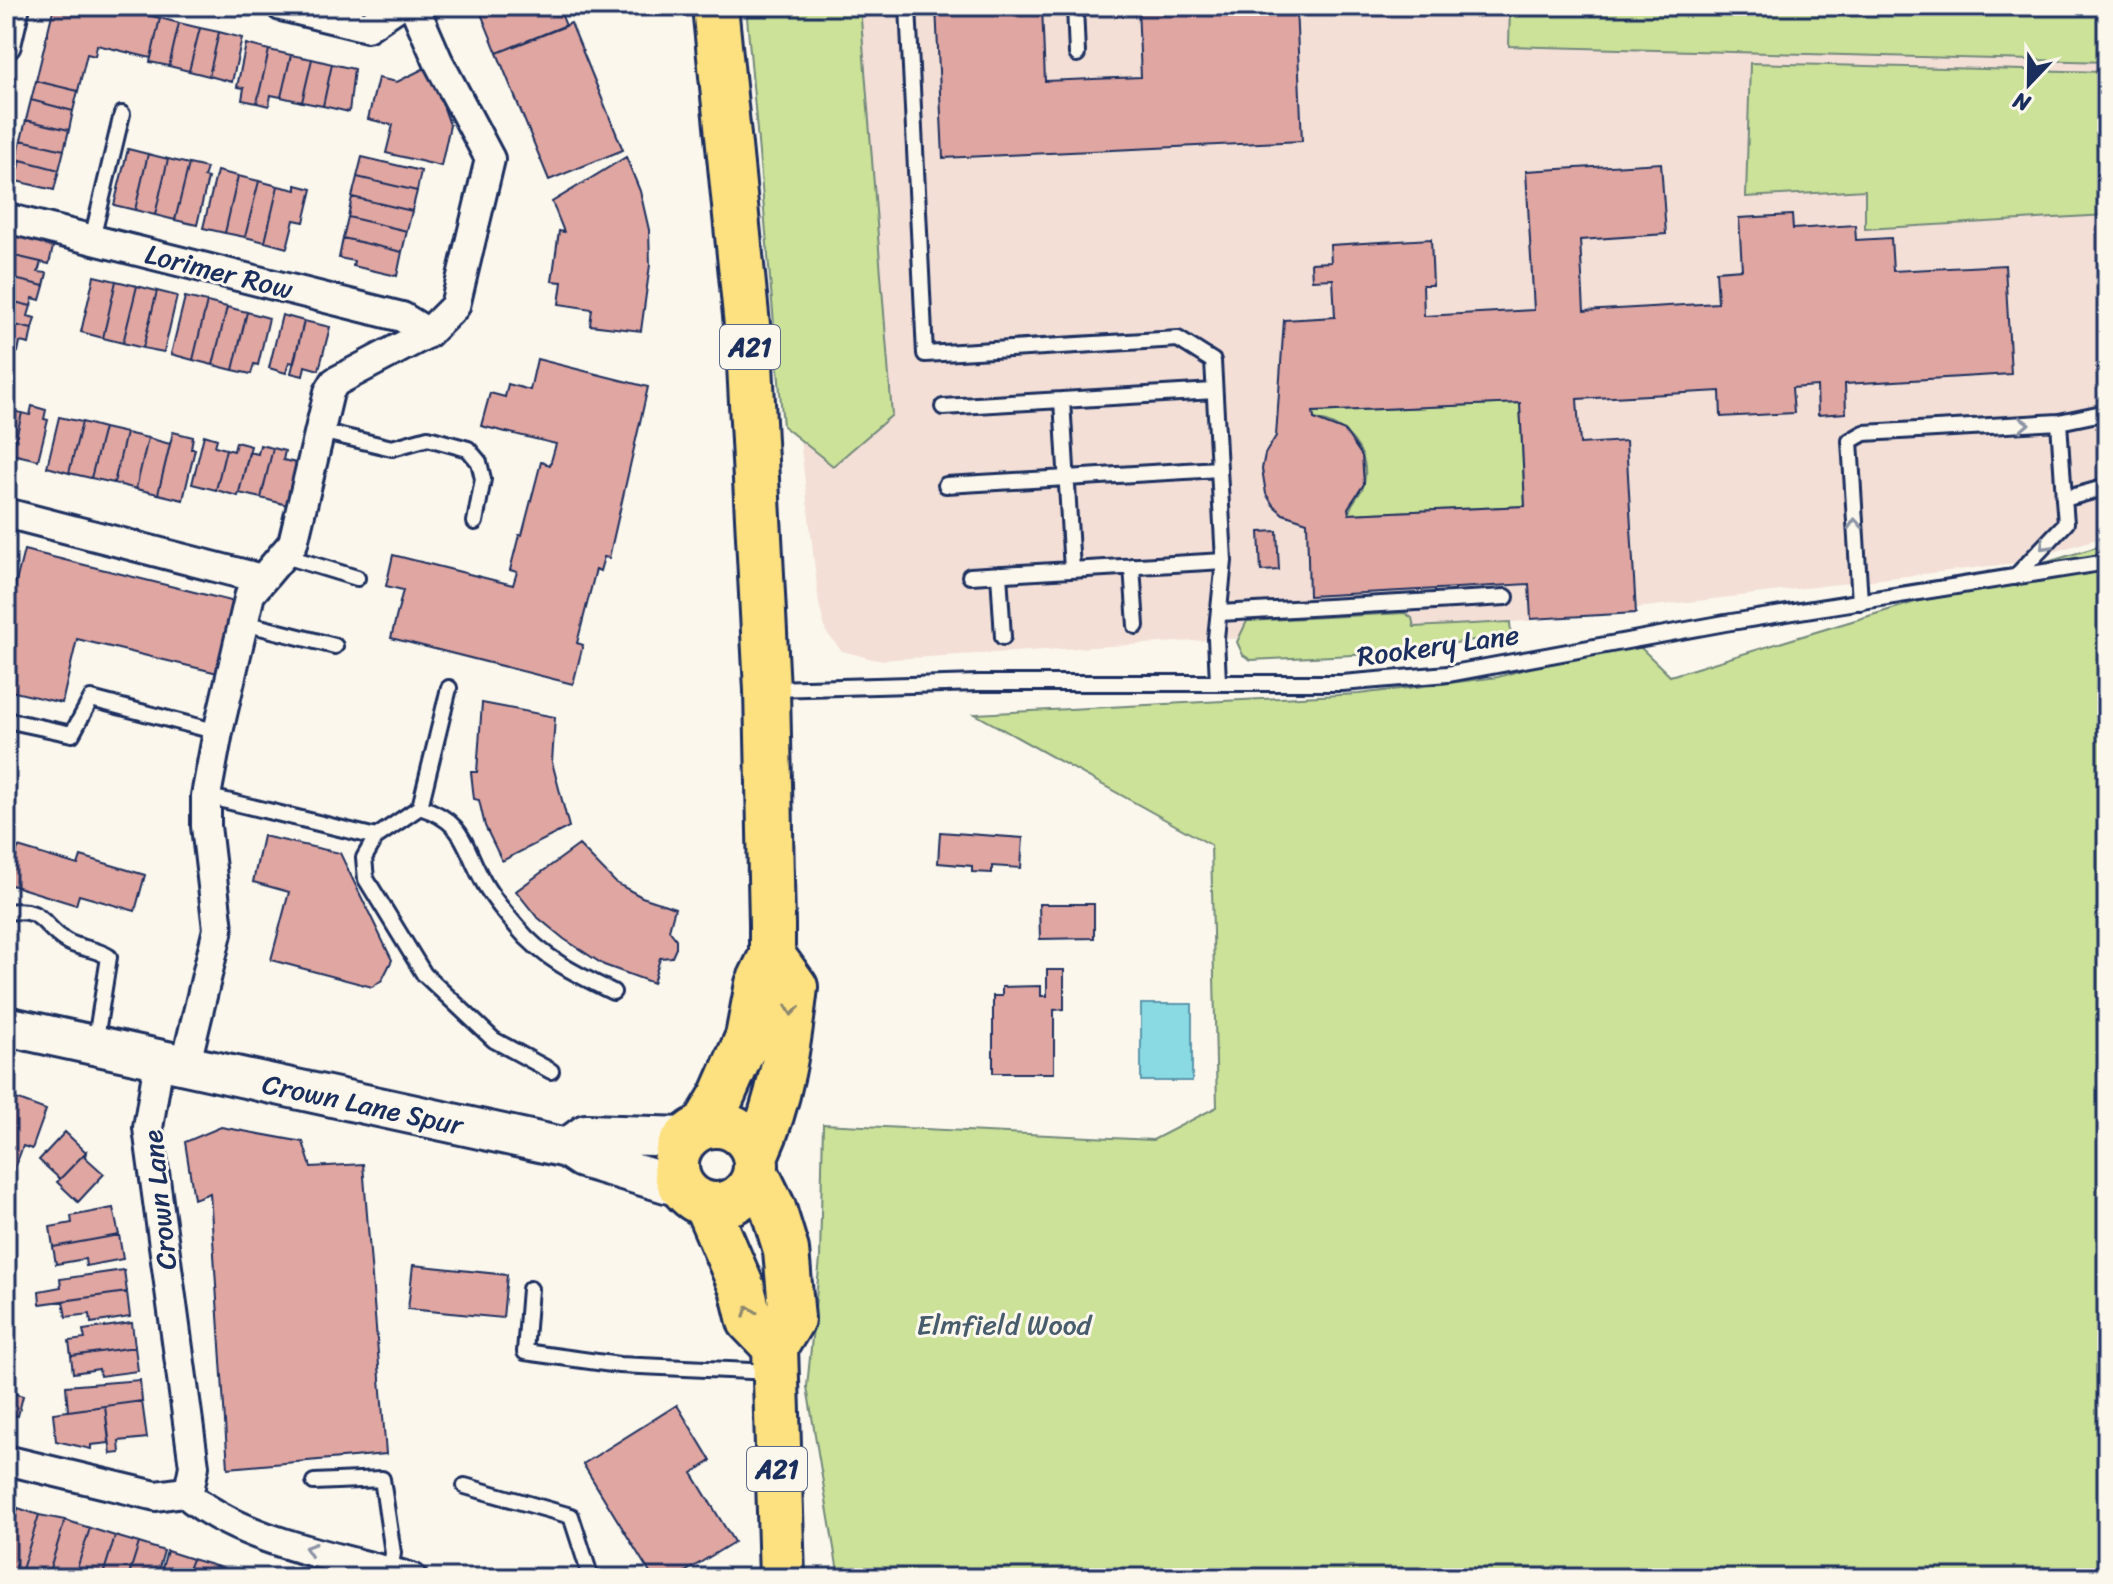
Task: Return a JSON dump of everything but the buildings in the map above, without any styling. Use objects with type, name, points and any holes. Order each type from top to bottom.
[{"type":"main road","name":"A21","points":[[695,1131],[722,1096],[748,1037],[758,984],[772,955],[767,690],[749,345],[715,6]]},
{"type":"main road","points":[[694,1196],[734,1201],[746,1193],[775,1111],[782,1085],[795,987],[772,955]]},
{"type":"main road","points":[[756,1164],[750,1142],[737,1130],[716,1124],[695,1131],[676,1163],[742,1288],[750,1321],[775,1360]]},
{"type":"main road","name":"A21","points":[[756,1164],[786,1250],[792,1319],[775,1360],[777,1529],[782,1578]]},
{"type":"street","points":[[6,45],[15,6]]},
{"type":"street","points":[[281,6],[367,27],[398,6]]},
{"type":"street","points":[[6,513],[262,579],[285,556],[293,543],[329,392],[335,382],[428,333],[455,306],[490,159],[438,61],[414,6]]},
{"type":"street","name":"Lorimer Row","points":[[6,218],[402,317],[428,333]]},
{"type":"street","name":"Crown Lane","points":[[184,1492],[190,1486],[194,1466],[148,1128],[218,929],[206,796],[250,594],[262,579]]},
{"type":"street","points":[[6,1026],[172,1064]]},
{"type":"street","name":"Crown Lane Spur","points":[[172,1064],[567,1148],[582,1158],[694,1196]]},
{"type":"street","points":[[567,1148],[586,1134],[695,1131]]},
{"type":"street","points":[[6,1460],[156,1496],[184,1492],[205,1511],[238,1526],[401,1575]]},
{"type":"lane","points":[[908,6],[925,354],[1178,339],[1213,361],[1224,561],[1216,638],[1218,682]]},
{"type":"lane","points":[[1075,6],[1077,54]]},
{"type":"lane","points":[[92,239],[122,114]]},
{"type":"lane","points":[[943,407],[1214,391]]},
{"type":"lane","points":[[1062,400],[1072,570]]},
{"type":"lane","points":[[1860,602],[1850,441],[1864,433],[2059,422],[2107,412]]},
{"type":"lane","points":[[2015,577],[2066,523],[2059,422]]},
{"type":"lane","points":[[320,431],[392,448],[428,438],[468,449],[479,462],[483,479],[475,522]]},
{"type":"lane","points":[[946,485],[1219,469]]},
{"type":"lane","points":[[2064,499],[2107,487]]},
{"type":"lane","points":[[285,556],[357,578]]},
{"type":"lane","points":[[970,576],[1224,561]]},
{"type":"lane","name":"Rookery Lane","points":[[767,690],[1218,682],[1342,683],[1448,674],[2107,562]]},
{"type":"lane","points":[[1132,566],[1136,626]]},
{"type":"lane","points":[[999,574],[1003,637]]},
{"type":"lane","points":[[1220,613],[1506,597]]},
{"type":"lane","points":[[244,623],[335,646]]},
{"type":"lane","points":[[449,688],[420,807],[376,837],[364,858],[366,879],[424,974],[494,1040],[551,1071]]},
{"type":"lane","points":[[6,720],[72,734],[91,699],[218,732]]},
{"type":"lane","points":[[206,796],[376,837]]},
{"type":"lane","points":[[420,807],[442,814],[456,826],[482,881],[519,930],[551,959],[613,992]]},
{"type":"lane","points":[[6,912],[24,910],[45,918],[66,941],[109,957],[95,1046]]},
{"type":"lane","points":[[530,1289],[525,1352],[619,1365],[775,1360]]},
{"type":"lane","points":[[314,1482],[382,1479],[393,1553],[401,1575]]},
{"type":"lane","points":[[465,1486],[571,1516],[591,1578]]},
{"type":"shaded area","points":[[750,6],[2107,6],[2107,536],[2016,563],[1528,621],[877,660],[842,651],[826,632],[819,604]]},
{"type":"green space","points":[[746,6],[860,6],[892,415],[833,466],[783,426]]},
{"type":"green space","points":[[1510,6],[2107,6],[2107,62],[1509,46]]},
{"type":"green space","points":[[1750,63],[2107,72],[2107,215],[1865,229],[1865,190],[1746,197]]},
{"type":"green space","points":[[1520,403],[1525,506],[1349,514],[1363,487],[1364,463],[1346,433],[1314,419],[1313,412]]},
{"type":"green space","name":"Elmfield Wood","points":[[2107,544],[2107,1578],[839,1578],[807,1387],[820,1259],[823,1124],[1153,1140],[1217,1107],[1211,845],[975,714],[1359,694],[1498,677],[1631,638],[1670,676]]},
{"type":"green space","points":[[1405,613],[1412,618],[1414,627],[1510,622],[1511,634],[1394,653],[1251,660],[1243,655],[1237,642],[1247,621]]},
{"type":"water","points":[[1141,1004],[1192,1004],[1192,1081],[1141,1081]]}]
